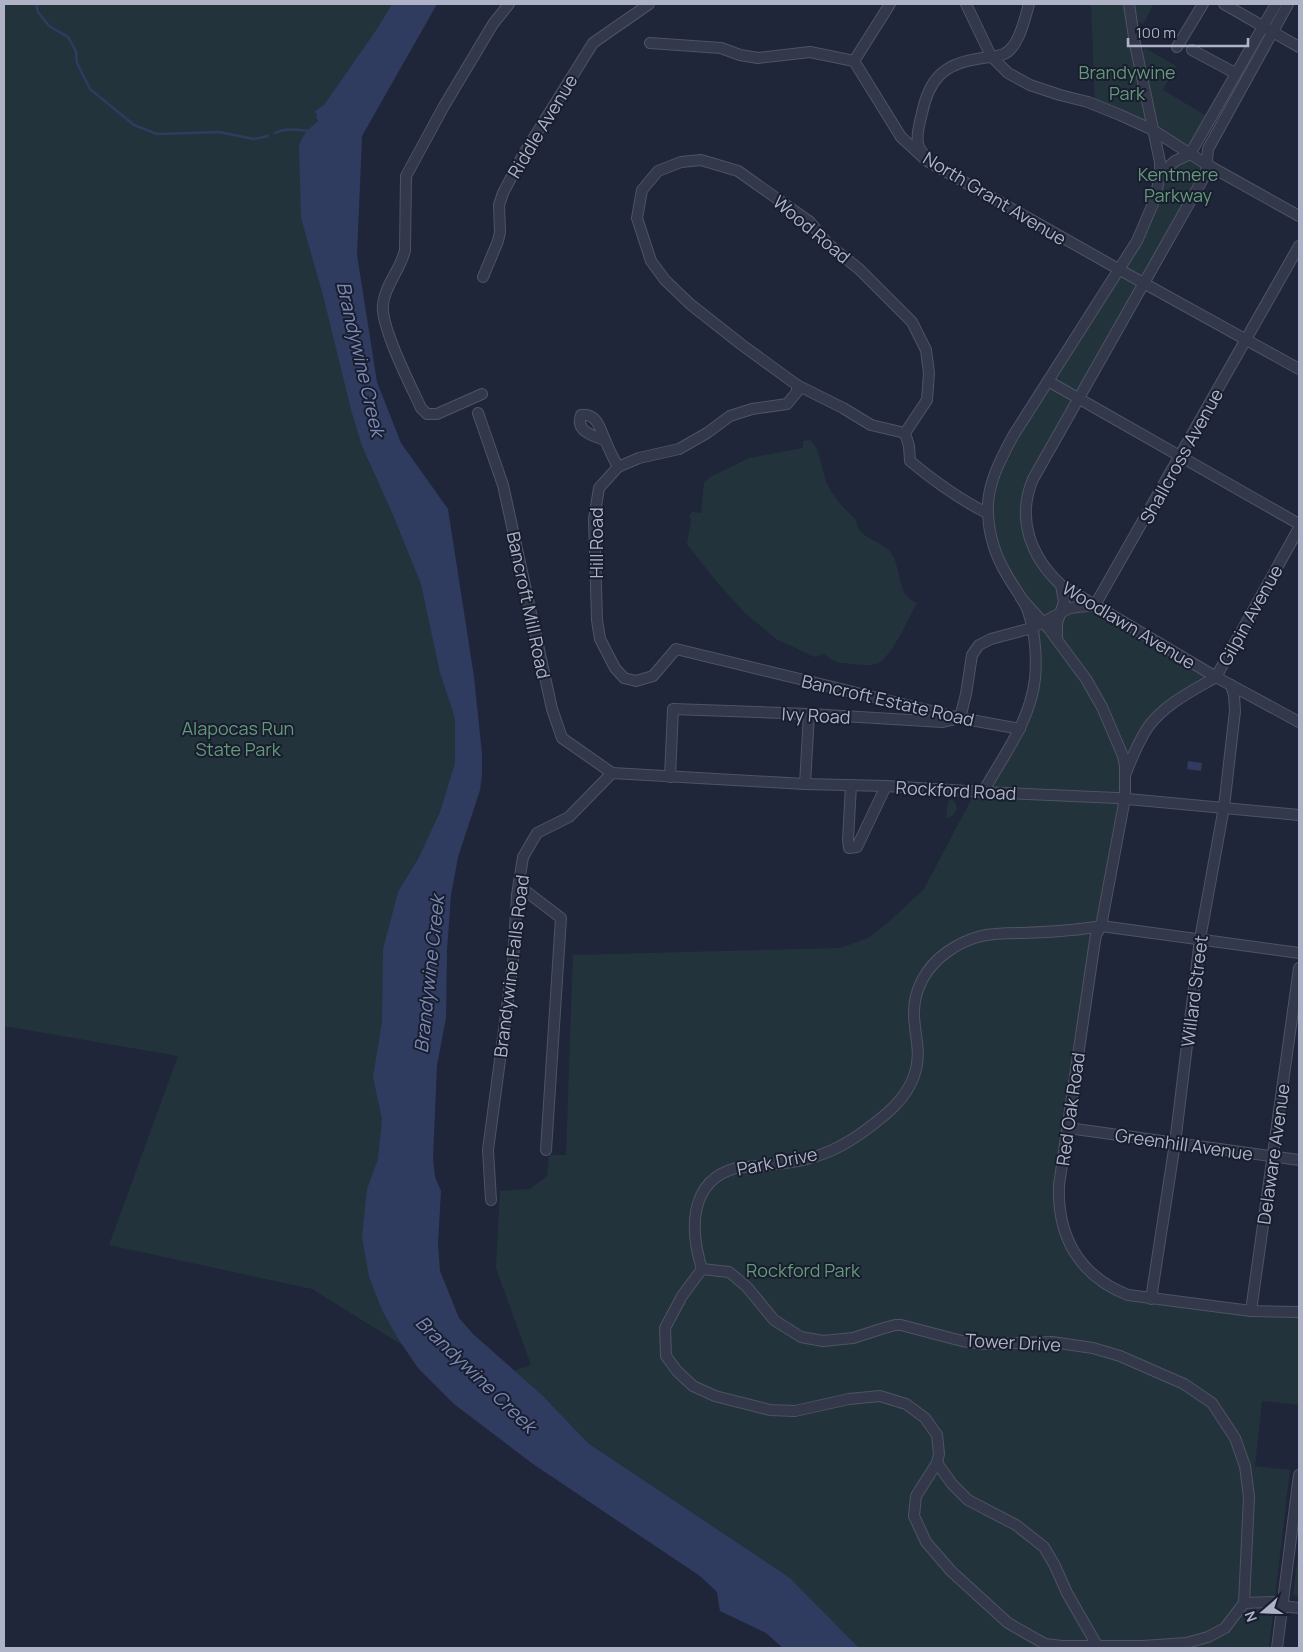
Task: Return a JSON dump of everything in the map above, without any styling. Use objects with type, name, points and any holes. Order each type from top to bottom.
[{"type":"street","points":[[482,394],[437,414],[427,414],[421,408],[384,323],[383,304],[403,259],[405,250],[406,176],[431,129],[493,24],[509,4]]},
{"type":"street","name":"Riddle Avenue","points":[[483,277],[498,241],[500,232],[499,205],[503,193],[528,146],[593,43],[649,4]]},
{"type":"street","points":[[650,43],[721,48],[740,55],[758,58],[810,52],[854,61],[890,4]]},
{"type":"street","points":[[966,4],[991,56],[1008,73],[1030,85],[1088,102],[1153,130],[1206,164],[1299,216]]},
{"type":"street","points":[[928,161],[918,144],[919,129],[926,98],[932,84],[940,74],[953,65],[967,60],[1005,54],[1014,44],[1022,30],[1029,4]]},
{"type":"street","points":[[983,792],[1020,729],[1028,710],[1035,680],[1032,628],[1028,612],[1006,575],[994,549],[987,513],[989,494],[996,470],[1013,436],[1137,241],[1149,215],[1160,175],[1159,154],[1135,44],[1129,4]]},
{"type":"street","points":[[1177,47],[1203,4]]},
{"type":"street","points":[[1224,4],[1299,47]]},
{"type":"street","points":[[1078,399],[1206,174],[1208,149],[1268,29],[1276,4]]},
{"type":"street","points":[[1160,175],[1175,161],[1190,154],[1236,73],[1288,4]]},
{"type":"street","points":[[1192,50],[1236,73]]},
{"type":"street","name":"North Grant Avenue","points":[[854,61],[902,138],[928,161],[1120,270],[1299,368]]},
{"type":"street","name":"Wood Road","points":[[701,160],[738,171],[810,222],[828,244],[859,269],[912,322],[926,350],[929,373],[927,400],[905,433],[871,424],[797,385],[690,304],[665,280],[651,261],[638,218],[642,190],[658,171],[681,162],[701,160]]},
{"type":"street","name":"Shallcross Avenue","points":[[1095,605],[1181,457],[1299,246]]},
{"type":"street","points":[[1048,381],[1299,526]]},
{"type":"street","name":"Hill Road","points":[[756,668],[676,650],[653,676],[636,681],[624,678],[615,668],[600,639],[597,620],[594,519],[599,488],[618,467],[639,458],[678,449],[694,442],[730,416],[752,409],[787,404],[797,392],[797,385]]},
{"type":"street","name":"Woodlawn Avenue","points":[[1078,399],[1029,489],[1025,511],[1027,534],[1039,561],[1060,586],[1299,722]]},
{"type":"street","name":"Bancroft Mill Road","points":[[478,413],[502,485],[519,554],[552,709],[562,738],[612,774]]},
{"type":"street","points":[[905,433],[909,446],[910,461],[933,480],[987,513]]},
{"type":"street","points":[[605,440],[618,467]]},
{"type":"street","name":"Gilpin Avenue","points":[[1216,676],[1299,526]]},
{"type":"street","points":[[1057,639],[1056,629],[1064,602],[1060,586]]},
{"type":"street","name":"Red Oak Road","points":[[1021,598],[1057,639],[1086,679],[1102,707],[1119,744],[1125,766],[1125,798],[1101,926],[1096,935],[1094,947],[1059,1195],[1061,1219],[1068,1241],[1079,1259],[1093,1275],[1128,1295],[1251,1311],[1299,1312]]},
{"type":"street","points":[[960,718],[972,655],[980,645],[991,639],[1032,628],[1070,608],[1095,605]]},
{"type":"street","name":"Bancroft Estate Road","points":[[756,668],[960,718],[1020,729]]},
{"type":"street","name":"Red Oak Road","points":[[1125,774],[1143,736],[1157,717],[1188,693],[1216,676]]},
{"type":"street","name":"Willard Street","points":[[1151,1298],[1174,1142],[1200,939],[1224,807],[1235,711],[1231,685]]},
{"type":"street","name":"Ivy Road","points":[[670,777],[673,709],[809,714],[943,722],[960,718]]},
{"type":"street","points":[[805,784],[809,714]]},
{"type":"street","name":"Rockford Road","points":[[612,774],[1125,798],[1299,815]]},
{"type":"street","name":"Brandywine Falls Road","points":[[491,1200],[488,1150],[513,962],[517,896],[523,857],[537,833],[569,817],[612,774]]},
{"type":"street","points":[[851,785],[849,848],[857,847],[886,786]]},
{"type":"street","points":[[519,886],[561,918],[546,1150]]},
{"type":"street","name":"Park Drive","points":[[702,1269],[696,1248],[696,1213],[698,1201],[703,1190],[710,1182],[718,1176],[737,1168],[803,1160],[821,1155],[866,1130],[890,1110],[904,1095],[914,1077],[918,1061],[918,1044],[914,1017],[916,995],[924,976],[937,961],[957,946],[984,935],[1077,930],[1101,926],[1299,952]]},
{"type":"street","name":"Delaware Avenue","points":[[1251,1311],[1299,968]]},
{"type":"street","name":"Greenhill Avenue","points":[[1068,1128],[1299,1160]]},
{"type":"street","points":[[702,1269],[682,1296],[666,1328],[666,1356],[693,1386],[715,1396],[770,1410],[795,1411],[849,1399],[880,1396],[906,1404],[926,1418],[937,1436],[939,1454],[937,1463],[916,1496],[914,1516],[926,1542],[951,1571],[1008,1623],[1045,1644],[1098,1647],[1173,1644],[1201,1639],[1225,1628],[1244,1604],[1272,1602],[1283,1606],[1299,1608]]},
{"type":"street","name":"Tower Drive","points":[[702,1269],[729,1272],[747,1287],[774,1320],[801,1337],[823,1341],[852,1338],[895,1325],[962,1341],[984,1344],[1052,1342],[1093,1348],[1120,1356],[1192,1389],[1212,1403],[1223,1418],[1232,1433],[1245,1466],[1249,1497],[1244,1604]]},
{"type":"street","points":[[937,1463],[952,1484],[968,1500],[1016,1525],[1044,1547],[1067,1593],[1098,1647]]},
{"type":"street","points":[[1277,1648],[1299,1475]]},
{"type":"green space","name":"Alapocas Run State Park","points":[[4,4],[417,4],[328,133],[336,250],[475,743],[438,884],[412,1334],[402,1345],[312,1289],[109,1245],[178,1056],[4,1026]]},
{"type":"green space","name":"Rockford Park","points":[[1091,4],[1154,4],[1143,24],[1136,21],[1142,53],[1145,48],[1176,66],[1163,90],[1210,118],[1190,153],[1206,164],[1033,479],[1025,511],[1045,569],[1216,677],[1163,710],[1132,759],[1101,926],[1059,1185],[1073,1250],[1118,1291],[1299,1312],[1299,1405],[1262,1401],[1255,1466],[1290,1470],[1269,1648],[859,1648],[790,1578],[588,1443],[543,1396],[513,1371],[531,1365],[496,1268],[500,1191],[530,1189],[547,1176],[549,1155],[566,1155],[573,955],[840,948],[868,938],[891,920],[924,889],[972,798],[983,792],[1020,729],[1035,667],[1021,598],[989,528],[996,470],[1120,270],[1160,175],[1190,154],[1095,105]]},
{"type":"green space","points":[[810,440],[814,444],[825,478],[833,494],[856,520],[861,532],[887,548],[891,553],[896,563],[904,592],[917,603],[888,655],[876,664],[840,663],[824,654],[815,657],[776,639],[744,612],[716,581],[687,544],[691,520],[689,516],[692,512],[701,513],[704,483],[710,477],[749,458],[803,448],[803,441]]},
{"type":"green space","points":[[951,799],[956,804],[956,810],[955,813],[946,818],[948,803]]},
{"type":"green space","points":[[1299,1547],[1299,1596],[1293,1595]]},
{"type":"water","name":"Brandywine Creek","points":[[392,4],[437,4],[362,136],[357,255],[377,382],[401,443],[448,509],[474,677],[482,754],[480,790],[458,857],[451,895],[447,950],[446,1018],[437,1065],[433,1158],[435,1177],[441,1191],[438,1243],[440,1271],[459,1318],[473,1334],[543,1396],[588,1443],[790,1578],[859,1648],[783,1648],[766,1633],[720,1611],[717,1592],[700,1576],[533,1464],[454,1404],[418,1368],[397,1337],[382,1310],[369,1277],[362,1237],[367,1189],[378,1159],[382,1119],[373,1077],[382,1022],[383,949],[398,892],[418,859],[440,812],[455,763],[455,718],[440,673],[421,584],[391,510],[362,446],[351,410],[324,299],[301,218],[299,146],[304,135],[318,121],[315,111],[324,105],[377,29]]},
{"type":"water","points":[[1188,761],[1202,763],[1201,771],[1187,769]]},
{"type":"waterway","points":[[36,4],[38,12],[49,26],[68,37],[76,51],[77,63],[90,89],[134,125],[157,134],[219,132],[254,139],[268,136]]},
{"type":"waterway","points":[[275,133],[288,129],[310,131]]},
{"type":"park label","name":"Brandywine Park","points":[[1127,82]]},
{"type":"park label","name":"Kentmere Parkway","points":[[1178,184]]}]
